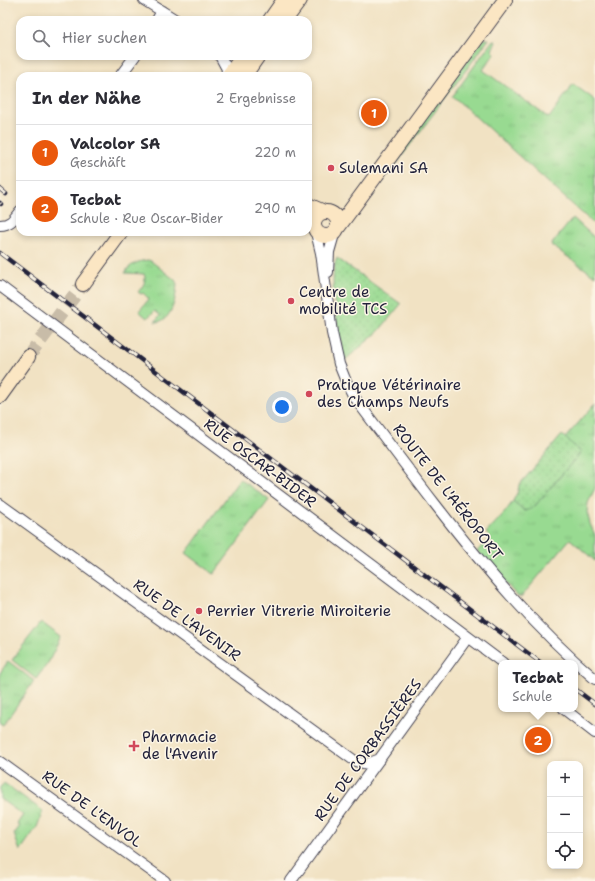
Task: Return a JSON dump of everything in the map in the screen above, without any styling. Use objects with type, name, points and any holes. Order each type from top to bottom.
[{"type":"street","points":[[144,0],[160,16]]},
{"type":"street","points":[[273,16],[284,0]]},
{"type":"street","points":[[288,16],[300,0]]},
{"type":"street","name":"ROUTE DE L'AÉROPORT","points":[[327,296],[329,252],[336,230],[353,208],[361,194],[416,123],[504,0]]},
{"type":"street","points":[[123,72],[132,60]]},
{"type":"street","points":[[222,60],[227,72]]},
{"type":"street","points":[[230,72],[240,60]]},
{"type":"street","points":[[247,72],[255,60]]},
{"type":"street","name":"ROUTE DE L'AÉROPORT","points":[[326,212],[348,205],[361,194]]},
{"type":"street","points":[[312,207],[331,213],[338,222],[336,230],[333,234],[326,236],[319,234],[313,227],[317,215],[326,212]]},
{"type":"street","points":[[0,225],[6,225],[12,222],[16,216]]},
{"type":"street","name":"ROUTE DE L'AÉROPORT","points":[[313,227],[321,253],[332,333],[339,364],[354,397],[435,504],[498,582],[548,636],[574,660]]},
{"type":"street","points":[[83,284],[118,236]]},
{"type":"street","name":"RUE OSCAR-BIDER","points":[[0,286],[499,660]]},
{"type":"street","points":[[0,396],[28,357]]},
{"type":"street","name":"RUE DE L'AVENIR","points":[[0,504],[355,761]]},
{"type":"street","name":"RUE DE CORBASSIÈRES","points":[[291,881],[468,637]]},
{"type":"street","name":"ROUTE DE L'AÉROPORT","points":[[578,663],[595,679]]},
{"type":"street","points":[[568,712],[595,733]]},
{"type":"street","points":[[355,761],[367,764],[380,759]]},
{"type":"street","points":[[355,761],[360,773],[359,787]]},
{"type":"street","name":"RUE DE L'ENVOL","points":[[0,762],[166,881]]},
{"type":"green space","points":[[489,39],[390,172],[381,178],[482,40]]},
{"type":"green space","points":[[493,40],[496,42],[492,50],[495,53],[483,70],[549,118],[573,84],[595,100],[595,225],[452,97]]},
{"type":"green space","points":[[573,218],[595,238],[595,276],[551,245]]},
{"type":"green space","points":[[337,258],[401,304],[378,332],[345,360],[335,308],[333,279],[334,267]]},
{"type":"green space","points":[[148,260],[175,280],[177,284],[176,296],[169,314],[161,321],[155,322],[160,315],[155,311],[147,318],[139,311],[149,299],[143,293],[141,294],[138,292],[145,281],[144,274],[125,273],[134,264]]},
{"type":"green space","points":[[595,404],[595,488],[588,503],[587,512],[595,535],[595,561],[570,539],[522,596],[518,597],[477,551],[491,538],[486,533],[513,501],[525,511],[533,508],[581,452],[565,438]]},
{"type":"green space","points":[[562,435],[581,452],[533,508],[525,511],[513,501],[519,485]]},
{"type":"green space","points":[[240,479],[269,500],[214,574],[186,553]]},
{"type":"green space","points":[[41,622],[61,637],[48,663],[36,679],[12,660]]},
{"type":"green space","points":[[8,661],[34,681],[3,725],[0,723],[0,673]]},
{"type":"green space","points":[[4,783],[43,811],[37,827],[20,851],[14,834],[20,826],[17,824],[23,815],[0,799],[0,787]]},
{"type":"tunnel","points":[[28,357],[83,284]]},
{"type":"railway","points":[[0,189],[6,194]]},
{"type":"railway","points":[[0,253],[537,660]]},
{"type":"railway","points":[[578,691],[595,704]]},
{"type":"place","name":"Valcolor SA","points":[[374,113]]},
{"type":"place","name":"Sulemani SA","points":[[331,168]]},
{"type":"place","name":"Centre de mobilité TCS","points":[[291,301]]},
{"type":"place","name":"Pratique Vétérinaire des Champs Neufs","points":[[309,394]]},
{"type":"place","name":"Perrier Vitrerie Miroiterie","points":[[199,611]]},
{"type":"place","name":"Tecbat","points":[[538,740]]},
{"type":"place","name":"Pharmacie de l'Avenir","points":[[134,746]]}]
